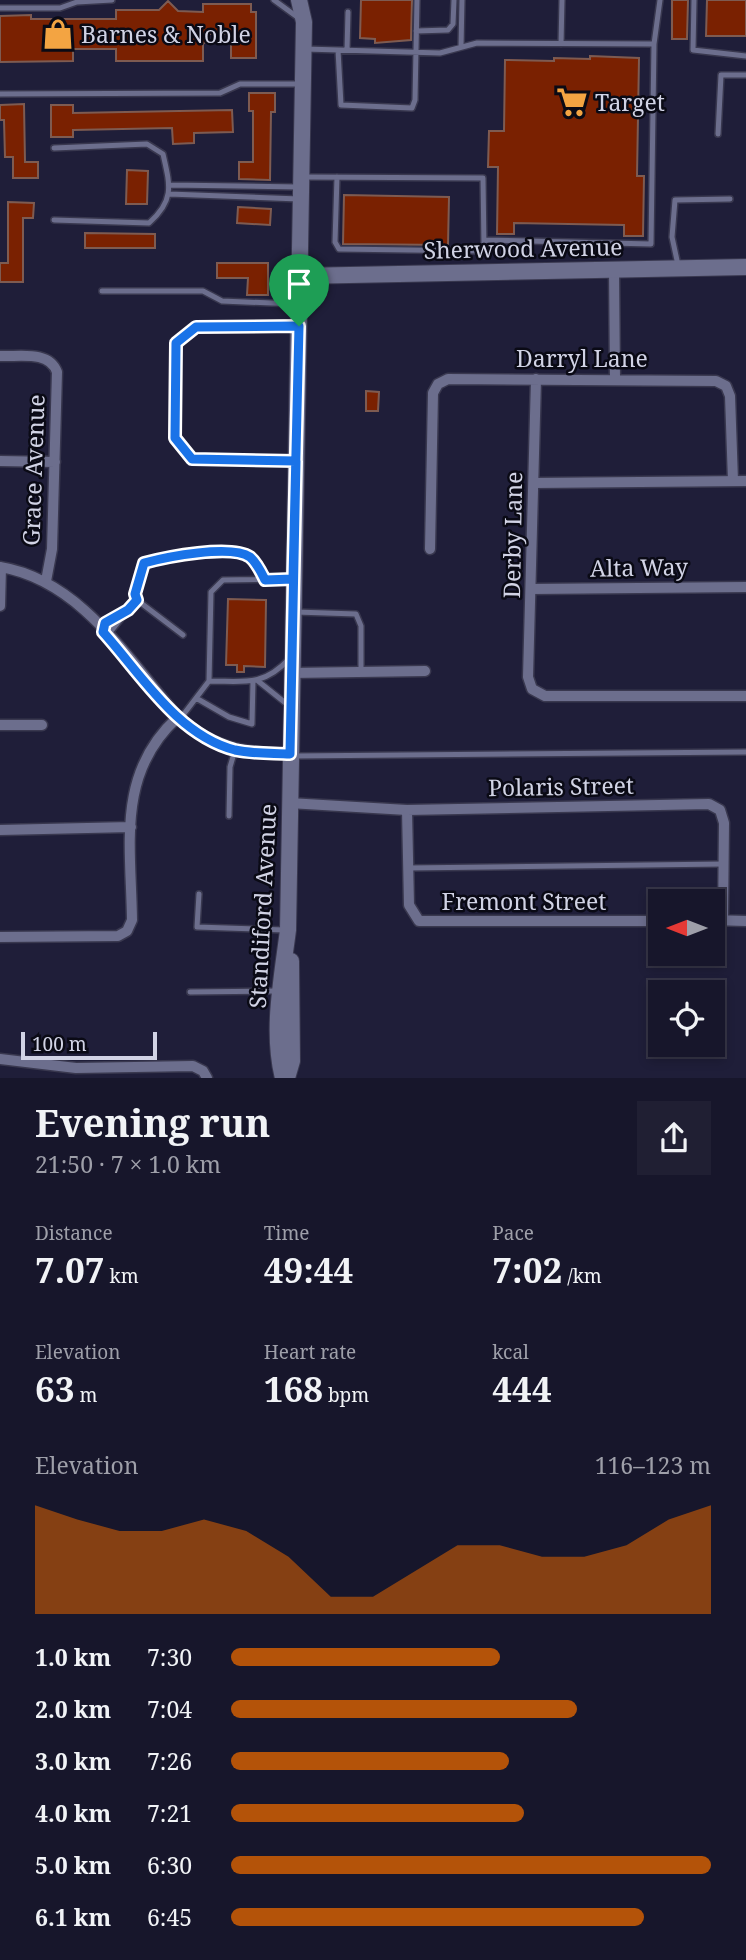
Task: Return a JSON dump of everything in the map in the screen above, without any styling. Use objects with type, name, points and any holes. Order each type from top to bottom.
[{"type":"main road","name":"Standiford Avenue","points":[[285,1078],[279,1060],[280,991],[288,930],[304,22],[299,0]]},
{"type":"main road","name":"Standiford Avenue","points":[[304,22],[312,0]]},
{"type":"main road","name":"Sherwood Avenue","points":[[300,276],[746,267]]},
{"type":"main road","points":[[285,1078],[292,1061],[293,989],[288,930]]},
{"type":"street","points":[[614,269],[615,379]]},
{"type":"street","name":"Grace Avenue","points":[[0,356],[43,357],[52,362],[57,372],[52,549],[46,581]]},
{"type":"street","name":"Darryl Lane","points":[[430,550],[433,393],[438,384],[448,379],[716,381],[726,386],[730,396],[733,481]]},
{"type":"street","name":"Derby Lane","points":[[536,379],[528,677],[533,691],[545,696],[746,696]]},
{"type":"street","points":[[0,461],[55,462]]},
{"type":"street","points":[[534,482],[746,481]]},
{"type":"street","points":[[0,606],[0,567],[46,581],[81,606],[179,718],[207,739],[235,750],[290,755]]},
{"type":"street","name":"Alta Way","points":[[531,589],[746,587]]},
{"type":"street","points":[[291,664],[361,672],[425,671]]},
{"type":"street","points":[[0,937],[104,937],[118,936],[127,931],[132,920],[133,790],[144,759],[165,729],[179,718]]},
{"type":"street","points":[[0,725],[42,725]]},
{"type":"street","name":"Polaris Street","points":[[289,803],[407,810],[709,804],[723,816],[724,864],[721,889]]},
{"type":"street","name":"Fremont Street","points":[[407,810],[411,912],[426,922],[648,921]]},
{"type":"street","points":[[0,830],[131,827]]},
{"type":"street","points":[[725,920],[746,921]]},
{"type":"street","points":[[0,1059],[76,1068],[193,1066],[205,1074]]},
{"type":"lane","points":[[0,8],[60,8],[77,1],[112,0]]},
{"type":"lane","points":[[274,0],[304,22]]},
{"type":"lane","points":[[338,50],[339,101],[345,107],[412,108],[415,103],[417,0]]},
{"type":"lane","points":[[416,31],[448,30],[453,24],[454,0]]},
{"type":"lane","points":[[461,47],[462,0]]},
{"type":"lane","points":[[561,44],[562,0]]},
{"type":"lane","points":[[484,240],[651,244],[654,44],[660,0]]},
{"type":"lane","points":[[694,0],[693,50],[746,56]]},
{"type":"lane","points":[[347,50],[348,12]]},
{"type":"lane","points":[[303,49],[440,53],[477,43],[654,44]]},
{"type":"lane","points":[[718,134],[720,75],[746,75]]},
{"type":"lane","points":[[0,94],[220,93],[240,84],[303,84]]},
{"type":"lane","points":[[54,148],[147,144],[163,154],[170,185],[162,212],[149,223],[54,219]]},
{"type":"lane","points":[[169,194],[301,187],[337,177],[483,178],[484,247],[480,251],[339,249],[335,242],[337,177]]},
{"type":"lane","points":[[170,185],[301,187]]},
{"type":"lane","points":[[678,268],[672,237],[675,200],[730,199]]},
{"type":"lane","points":[[102,291],[203,291],[222,301],[299,304]]},
{"type":"lane","points":[[296,461],[192,459],[175,438],[176,343],[196,327],[299,326]]},
{"type":"lane","points":[[183,635],[137,600],[135,594],[142,565],[174,555],[239,553],[256,563],[265,580]]},
{"type":"lane","points":[[179,718],[209,681],[211,592],[223,580],[293,579]]},
{"type":"lane","points":[[103,632],[112,631],[137,600]]},
{"type":"lane","points":[[293,612],[356,614],[361,626],[361,672]]},
{"type":"lane","points":[[209,681],[255,681],[291,664]]},
{"type":"lane","points":[[196,698],[229,717],[252,724],[255,681]]},
{"type":"lane","points":[[255,681],[290,707]]},
{"type":"lane","points":[[229,816],[230,775],[235,750]]},
{"type":"lane","points":[[290,755],[746,752]]},
{"type":"lane","points":[[408,868],[724,864]]},
{"type":"lane","points":[[199,894],[197,927],[288,930]]},
{"type":"lane","points":[[190,992],[280,991]]},
{"type":"building","points":[[361,0],[412,0],[411,40],[375,43],[375,39],[360,38]]},
{"type":"building","points":[[672,0],[688,0],[687,39],[672,39]]},
{"type":"building","points":[[707,0],[746,0],[746,36],[706,36]]},
{"type":"building","points":[[168,1],[178,11],[203,12],[203,4],[251,4],[251,12],[256,12],[256,58],[231,58],[231,34],[204,34],[208,40],[203,44],[203,61],[116,61],[116,49],[73,49],[73,61],[0,62],[0,16],[31,15],[31,19],[116,19],[116,10],[159,10]]},
{"type":"building","points":[[590,56],[639,58],[637,176],[644,176],[643,236],[624,236],[624,225],[514,223],[514,234],[497,234],[498,167],[488,167],[489,131],[504,131],[505,60],[554,61],[554,58],[590,59]]},
{"type":"building","points":[[249,93],[275,93],[275,112],[271,112],[270,180],[239,179],[239,162],[253,162],[253,111],[249,111]]},
{"type":"building","points":[[24,104],[25,162],[38,162],[38,178],[13,178],[13,157],[5,157],[4,120],[0,120],[0,105]]},
{"type":"building","points":[[51,105],[73,105],[73,113],[232,110],[233,132],[194,133],[194,143],[173,144],[172,128],[73,130],[73,137],[51,137]]},
{"type":"building","points":[[127,170],[148,171],[147,204],[126,204]]},
{"type":"building","points":[[344,195],[449,197],[448,245],[343,244]]},
{"type":"building","points":[[8,202],[34,203],[33,218],[23,218],[23,282],[0,282],[0,263],[8,263]]},
{"type":"building","points":[[238,207],[271,209],[270,225],[237,223]]},
{"type":"building","points":[[85,233],[155,234],[155,248],[85,248]]},
{"type":"building","points":[[217,263],[268,263],[268,295],[247,295],[248,278],[217,278]]},
{"type":"building","points":[[366,391],[379,392],[378,411],[366,411]]},
{"type":"building","points":[[228,599],[266,600],[265,667],[244,666],[244,672],[237,672],[237,665],[226,665]]},
{"type":"place","name":"Barnes & Noble","points":[[58,34]]},
{"type":"place","name":"Target","points":[[572,102]]},
{"type":"route","points":[[299,326],[196,327],[176,343],[175,438],[192,459],[296,461],[290,754],[254,753],[223,746],[194,731],[178,717],[103,632],[105,623],[128,610],[137,600],[135,594],[144,563],[174,555],[239,553],[248,555],[256,563],[265,580],[293,579],[296,461],[299,326]]}]
